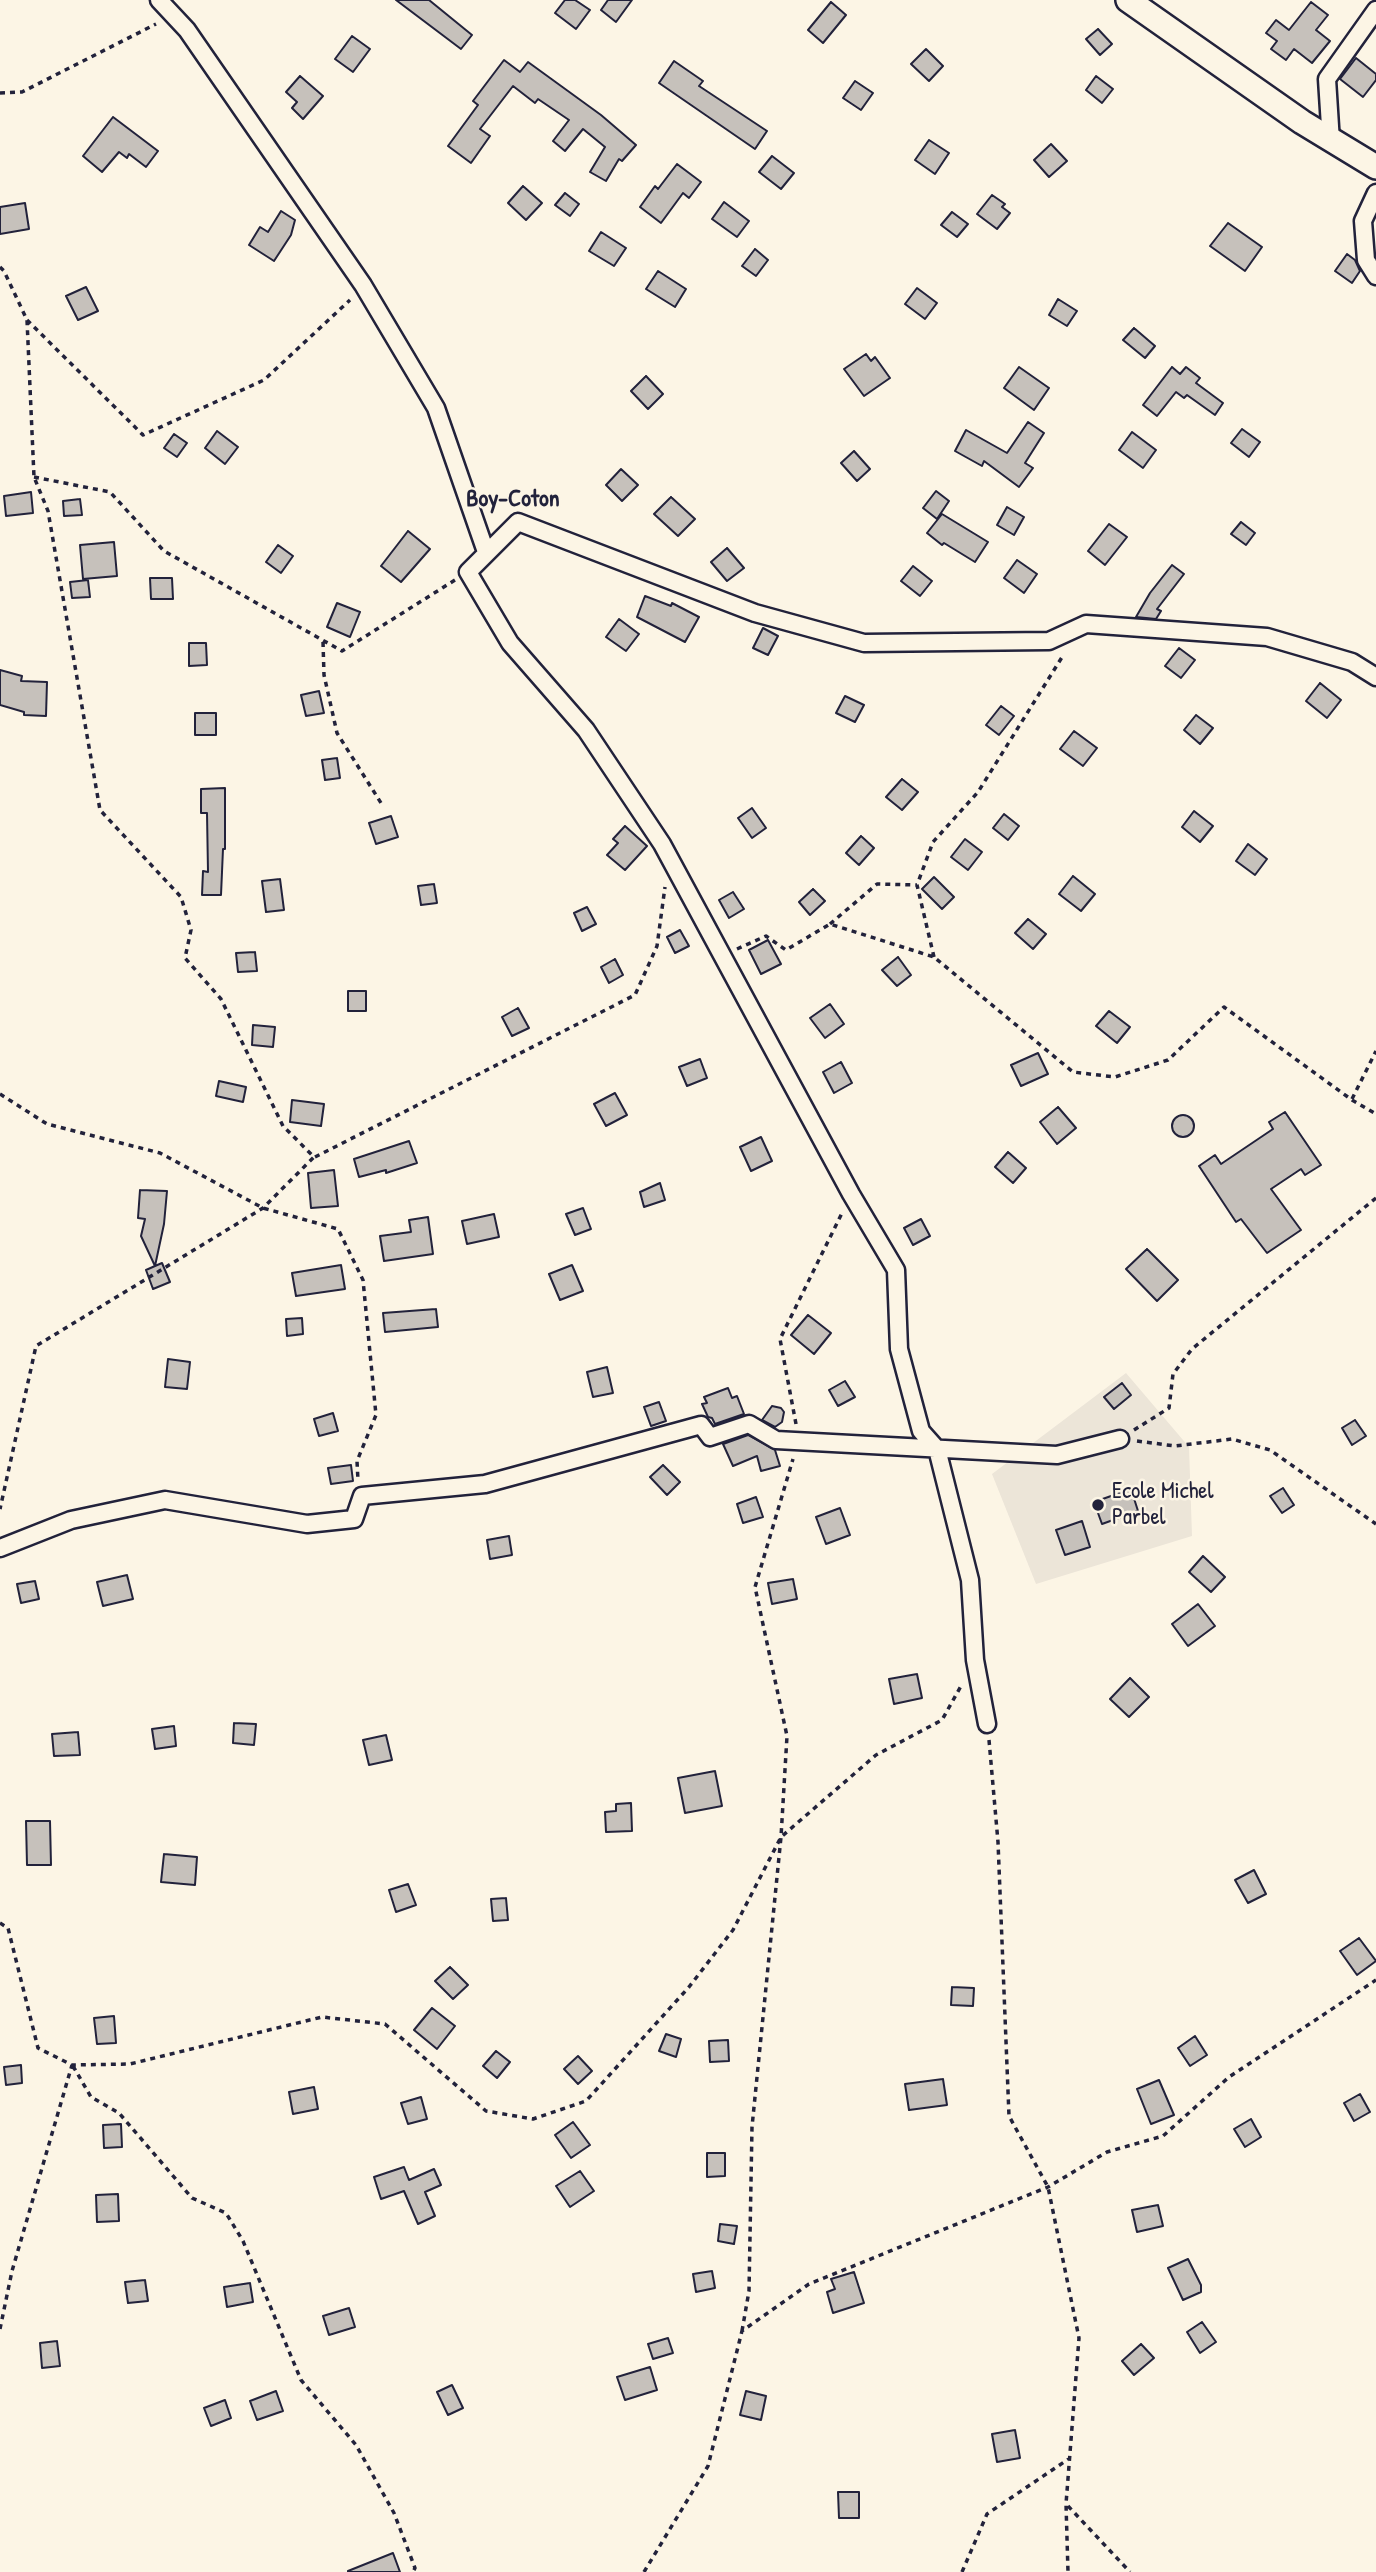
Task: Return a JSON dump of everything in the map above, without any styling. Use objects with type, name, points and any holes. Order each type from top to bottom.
[{"type":"street","points":[[159,0],[187,30],[363,285],[436,408],[486,552]]},
{"type":"street","points":[[1128,0],[1331,142],[1376,167]]},
{"type":"street","points":[[1331,142],[1327,79],[1376,10]]},
{"type":"street","points":[[1376,193],[1363,221],[1366,260],[1376,276]]},
{"type":"street","points":[[987,1724],[975,1660],[970,1580],[937,1449],[921,1431],[899,1349],[896,1270],[851,1194],[662,844],[586,730],[510,643],[468,572],[519,522],[755,613],[864,643],[1049,641],[1086,624],[1267,637],[1352,662],[1376,677]]},
{"type":"street","points":[[0,1549],[71,1520],[165,1500],[307,1524],[354,1519],[362,1496],[485,1484],[701,1425],[710,1437],[749,1424],[776,1440],[1057,1455],[1120,1438]]},
{"type":"path","points":[[0,93],[22,92],[154,24],[187,30]]},
{"type":"path","points":[[0,267],[27,320],[143,435],[264,380],[343,308],[363,285]]},
{"type":"path","points":[[27,320],[34,477],[48,511],[100,810],[181,897],[191,930],[185,958],[221,999],[283,1126],[314,1157]]},
{"type":"path","points":[[34,477],[110,492],[164,551],[342,651],[468,572]]},
{"type":"path","points":[[934,957],[917,885],[933,842],[978,792],[1086,624]]},
{"type":"path","points":[[323,642],[324,675],[337,733],[381,803]]},
{"type":"path","points":[[722,955],[766,936],[786,950],[830,924],[877,884],[917,885]]},
{"type":"path","points":[[0,1509],[36,1346],[263,1208],[314,1157],[635,995],[657,946],[666,887]]},
{"type":"path","points":[[830,924],[934,957],[1073,1072],[1115,1077],[1168,1060],[1224,1007],[1352,1100],[1376,1114]]},
{"type":"path","points":[[1352,1100],[1376,1051]]},
{"type":"path","points":[[0,1094],[47,1124],[160,1153],[263,1208],[338,1229],[363,1280],[376,1415],[357,1461],[359,1490],[362,1496]]},
{"type":"path","points":[[645,2572],[708,2466],[742,2331],[749,2291],[752,2127],[781,1837],[787,1737],[755,1587],[798,1441],[780,1339],[851,1194]]},
{"type":"path","points":[[1120,1438],[1169,1408],[1173,1374],[1192,1349],[1376,1198]]},
{"type":"path","points":[[1120,1438],[1175,1446],[1232,1439],[1270,1450],[1376,1524]]},
{"type":"path","points":[[0,1923],[8,1928],[38,2048],[72,2065],[130,2064],[323,2017],[385,2024],[486,2111],[533,2119],[586,2101],[689,1987],[733,1930],[781,1837],[876,1755],[942,1720],[975,1660]]},
{"type":"path","points":[[987,1724],[998,1842],[1009,2116],[1048,2187],[1079,2338],[1066,2504],[1068,2572]]},
{"type":"path","points":[[742,2331],[809,2284],[1048,2187],[1107,2152],[1163,2136],[1229,2077],[1376,1980]]},
{"type":"path","points":[[0,2329],[12,2271],[72,2065]]},
{"type":"path","points":[[72,2065],[90,2097],[120,2113],[192,2198],[226,2213],[243,2241],[301,2380],[356,2445],[394,2513],[415,2568],[413,2572]]},
{"type":"path","points":[[962,2572],[987,2514],[1070,2458]]},
{"type":"path","points":[[1066,2504],[1130,2572]]},
{"type":"shaded area","name":"Ecole Michel Parbel","points":[[1126,1373],[1189,1447],[1192,1536],[1036,1584],[992,1474]]},
{"type":"building","points":[[396,0],[429,0],[472,35],[461,49]]},
{"type":"building","points":[[565,0],[575,0],[590,10],[576,29],[555,13]]},
{"type":"building","points":[[608,0],[632,0],[616,22],[601,10]]},
{"type":"building","points":[[831,2],[846,15],[823,43],[808,30]]},
{"type":"building","points":[[1311,2],[1328,15],[1316,30],[1330,41],[1312,63],[1294,49],[1286,60],[1271,49],[1277,41],[1266,33],[1276,20],[1289,30]]},
{"type":"building","points":[[1098,29],[1112,44],[1100,55],[1086,39]]},
{"type":"building","points":[[352,36],[370,49],[353,72],[335,59]]},
{"type":"building","points":[[926,49],[943,66],[929,81],[911,64]]},
{"type":"building","points":[[1356,58],[1376,74],[1376,80],[1363,97],[1340,79]]},
{"type":"building","points":[[504,60],[520,72],[528,62],[601,115],[636,145],[622,161],[619,159],[606,181],[590,172],[605,147],[583,129],[565,151],[553,141],[569,120],[538,99],[535,103],[513,86],[480,129],[490,136],[471,163],[448,146],[478,105],[473,101]]},
{"type":"building","points":[[674,61],[703,81],[699,86],[767,131],[755,149],[659,83]]},
{"type":"building","points":[[300,76],[323,96],[303,119],[292,108],[297,102],[286,92]]},
{"type":"building","points":[[1096,76],[1113,89],[1102,103],[1086,90]]},
{"type":"building","points":[[855,81],[873,93],[861,110],[843,98]]},
{"type":"building","points":[[113,117],[158,151],[146,167],[129,154],[127,158],[119,152],[102,172],[83,156]]},
{"type":"building","points":[[929,140],[949,153],[935,174],[915,160]]},
{"type":"building","points":[[1051,144],[1067,161],[1049,177],[1034,160]]},
{"type":"building","points":[[772,156],[794,173],[781,189],[759,172]]},
{"type":"building","points":[[677,164],[701,182],[689,198],[683,193],[661,223],[640,207],[655,186],[658,189]]},
{"type":"building","points":[[523,186],[542,203],[526,220],[508,203]]},
{"type":"building","points":[[565,193],[579,204],[570,216],[555,205]]},
{"type":"building","points":[[992,195],[1005,204],[1002,207],[1010,213],[997,229],[977,214]]},
{"type":"building","points":[[724,202],[749,221],[737,237],[712,219]]},
{"type":"building","points":[[25,203],[29,229],[0,234],[0,207]]},
{"type":"building","points":[[281,211],[295,220],[291,235],[274,261],[249,245],[260,227],[268,232]]},
{"type":"building","points":[[952,212],[968,224],[957,237],[941,225]]},
{"type":"building","points":[[1228,223],[1262,247],[1245,271],[1210,246]]},
{"type":"building","points":[[601,232],[626,248],[614,266],[589,251]]},
{"type":"building","points":[[755,249],[768,260],[756,276],[742,266]]},
{"type":"building","points":[[1347,254],[1355,260],[1360,271],[1352,283],[1335,271]]},
{"type":"building","points":[[658,271],[686,289],[675,307],[646,289]]},
{"type":"building","points":[[86,287],[98,311],[78,320],[66,296]]},
{"type":"building","points":[[917,288],[937,303],[925,319],[905,304]]},
{"type":"building","points":[[1058,299],[1077,311],[1067,326],[1049,315]]},
{"type":"building","points":[[1134,328],[1155,346],[1145,358],[1123,340]]},
{"type":"building","points":[[866,354],[871,361],[875,357],[890,378],[864,396],[844,369]]},
{"type":"building","points":[[1019,367],[1049,388],[1034,410],[1004,388]]},
{"type":"building","points":[[1172,367],[1180,374],[1186,367],[1200,378],[1196,383],[1223,403],[1215,415],[1187,395],[1184,398],[1176,392],[1157,416],[1143,405]]},
{"type":"building","points":[[646,376],[663,394],[648,409],[631,391]]},
{"type":"building","points":[[1028,422],[1044,433],[1025,463],[1033,468],[1019,487],[984,461],[982,466],[955,451],[966,430],[1007,453]]},
{"type":"building","points":[[1242,429],[1260,442],[1249,457],[1231,443]]},
{"type":"building","points":[[217,431],[238,447],[225,464],[205,448]]},
{"type":"building","points":[[1132,432],[1156,450],[1143,468],[1119,450]]},
{"type":"building","points":[[174,434],[187,443],[177,457],[164,448]]},
{"type":"building","points":[[854,451],[870,469],[857,481],[841,463]]},
{"type":"building","points":[[621,469],[638,485],[622,501],[606,485]]},
{"type":"building","points":[[936,491],[949,501],[937,519],[923,508]]},
{"type":"building","points":[[31,492],[33,513],[6,516],[4,496]]},
{"type":"building","points":[[671,497],[695,519],[678,536],[654,514]]},
{"type":"building","points":[[80,499],[82,515],[64,516],[63,501]]},
{"type":"building","points":[[1007,507],[1024,517],[1014,535],[997,525]]},
{"type":"building","points":[[942,514],[988,542],[975,562],[944,543],[942,545],[927,533]]},
{"type":"building","points":[[1241,522],[1255,533],[1246,545],[1231,534]]},
{"type":"building","points":[[1109,524],[1127,537],[1105,565],[1088,551]]},
{"type":"building","points":[[408,531],[430,549],[401,582],[381,566]]},
{"type":"building","points":[[114,542],[117,576],[83,579],[80,545]]},
{"type":"building","points":[[278,545],[293,556],[281,573],[266,562]]},
{"type":"building","points":[[727,548],[744,568],[727,581],[711,562]]},
{"type":"building","points":[[1017,560],[1037,574],[1024,593],[1004,578]]},
{"type":"building","points":[[1172,565],[1184,574],[1157,609],[1161,611],[1156,619],[1136,617],[1150,593]]},
{"type":"building","points":[[913,566],[932,581],[920,596],[901,581]]},
{"type":"building","points":[[150,578],[172,578],[173,599],[151,599]]},
{"type":"building","points":[[88,580],[90,597],[72,598],[70,582]]},
{"type":"building","points":[[645,596],[671,606],[672,603],[699,617],[685,642],[637,617]]},
{"type":"building","points":[[337,603],[360,612],[350,637],[327,627]]},
{"type":"building","points":[[619,619],[639,634],[626,651],[606,637]]},
{"type":"building","points":[[763,628],[778,636],[768,655],[753,648]]},
{"type":"building","points":[[189,643],[206,643],[207,665],[189,666]]},
{"type":"building","points":[[1179,648],[1195,660],[1181,678],[1165,666]]},
{"type":"building","points":[[0,670],[22,676],[21,681],[47,682],[46,716],[24,715],[24,712],[0,705]]},
{"type":"building","points":[[1320,683],[1341,700],[1327,718],[1306,701]]},
{"type":"building","points":[[319,691],[324,713],[306,716],[301,695]]},
{"type":"building","points":[[845,696],[864,705],[855,722],[836,713]]},
{"type":"building","points":[[1001,706],[1014,716],[999,735],[986,725]]},
{"type":"building","points":[[195,713],[216,713],[216,735],[195,735]]},
{"type":"building","points":[[1196,715],[1213,728],[1200,744],[1184,730]]},
{"type":"building","points":[[1074,731],[1097,748],[1083,766],[1060,749]]},
{"type":"building","points":[[337,758],[340,778],[325,780],[322,760]]},
{"type":"building","points":[[902,779],[918,792],[902,810],[886,797]]},
{"type":"building","points":[[225,788],[225,849],[221,895],[202,895],[203,871],[208,872],[207,813],[201,813],[201,789]]},
{"type":"building","points":[[752,808],[766,828],[752,838],[738,818]]},
{"type":"building","points":[[1194,811],[1213,826],[1200,842],[1182,827]]},
{"type":"building","points":[[1004,814],[1019,826],[1008,840],[993,828]]},
{"type":"building","points":[[391,816],[398,837],[376,844],[369,823]]},
{"type":"building","points":[[625,826],[647,846],[625,870],[607,855],[618,843],[613,839]]},
{"type":"building","points":[[861,836],[874,848],[859,865],[846,853]]},
{"type":"building","points":[[965,839],[982,852],[968,870],[951,857]]},
{"type":"building","points":[[1248,844],[1267,859],[1255,875],[1236,861]]},
{"type":"building","points":[[1073,876],[1095,894],[1081,911],[1059,894]]},
{"type":"building","points":[[934,877],[954,897],[942,909],[922,889]]},
{"type":"building","points":[[280,879],[284,910],[266,912],[262,881]]},
{"type":"building","points":[[434,884],[437,903],[421,905],[418,886]]},
{"type":"building","points":[[813,889],[825,901],[810,915],[799,902]]},
{"type":"building","points":[[733,892],[744,909],[729,918],[719,900]]},
{"type":"building","points":[[587,907],[596,924],[582,931],[574,913]]},
{"type":"building","points":[[1028,919],[1046,934],[1033,949],[1015,933]]},
{"type":"building","points":[[680,930],[689,946],[675,953],[667,937]]},
{"type":"building","points":[[768,940],[781,964],[761,974],[749,950]]},
{"type":"building","points":[[255,952],[257,971],[238,972],[236,953]]},
{"type":"building","points":[[898,957],[911,975],[897,986],[882,970]]},
{"type":"building","points":[[615,959],[623,975],[609,983],[601,967]]},
{"type":"building","points":[[348,991],[366,991],[366,1011],[348,1011]]},
{"type":"building","points":[[830,1004],[844,1024],[825,1038],[810,1018]]},
{"type":"building","points":[[518,1008],[529,1028],[512,1036],[502,1017]]},
{"type":"building","points":[[1109,1011],[1130,1027],[1117,1043],[1096,1026]]},
{"type":"building","points":[[253,1025],[275,1027],[273,1047],[252,1045]]},
{"type":"building","points":[[1038,1053],[1048,1074],[1021,1086],[1011,1065]]},
{"type":"building","points":[[700,1059],[707,1078],[687,1086],[679,1067]]},
{"type":"building","points":[[841,1062],[852,1083],[834,1093],[823,1072]]},
{"type":"building","points":[[219,1081],[246,1087],[243,1102],[216,1096]]},
{"type":"building","points":[[615,1093],[627,1115],[606,1126],[594,1104]]},
{"type":"building","points":[[292,1100],[324,1104],[321,1126],[290,1122]]},
{"type":"building","points":[[1058,1107],[1076,1128],[1057,1144],[1040,1122]]},
{"type":"building","points":[[1285,1112],[1321,1165],[1305,1175],[1301,1169],[1271,1189],[1301,1230],[1267,1253],[1241,1219],[1236,1222],[1199,1166],[1215,1155],[1221,1164],[1273,1129],[1269,1122]]},
{"type":"building","points":[[1183,1115],[1191,1118],[1194,1126],[1191,1134],[1183,1137],[1175,1134],[1172,1126],[1175,1118]]},
{"type":"building","points":[[761,1137],[772,1161],[751,1171],[740,1147]]},
{"type":"building","points":[[409,1141],[417,1163],[386,1173],[386,1170],[359,1177],[354,1159]]},
{"type":"building","points":[[1008,1152],[1026,1168],[1013,1183],[995,1167]]},
{"type":"building","points":[[334,1170],[338,1206],[311,1208],[308,1173]]},
{"type":"building","points":[[660,1183],[665,1200],[644,1207],[640,1192]]},
{"type":"building","points":[[140,1190],[167,1191],[164,1224],[155,1266],[141,1236],[145,1219],[138,1218]]},
{"type":"building","points":[[583,1208],[591,1229],[575,1235],[566,1214]]},
{"type":"building","points":[[494,1214],[499,1237],[467,1244],[462,1221]]},
{"type":"building","points":[[428,1217],[433,1254],[384,1261],[380,1236],[411,1232],[409,1220]]},
{"type":"building","points":[[921,1219],[930,1236],[913,1245],[904,1228]]},
{"type":"building","points":[[1147,1249],[1178,1280],[1157,1301],[1126,1269]]},
{"type":"building","points":[[162,1263],[170,1282],[153,1289],[146,1270]]},
{"type":"building","points":[[341,1265],[345,1289],[296,1296],[292,1273]]},
{"type":"building","points":[[572,1265],[583,1291],[560,1300],[549,1274]]},
{"type":"building","points":[[436,1309],[438,1327],[385,1332],[383,1313]]},
{"type":"building","points":[[808,1315],[831,1333],[814,1354],[791,1335]]},
{"type":"building","points":[[302,1318],[303,1334],[287,1336],[286,1319]]},
{"type":"building","points":[[168,1359],[190,1362],[187,1389],[165,1387]]},
{"type":"building","points":[[607,1367],[613,1393],[593,1397],[587,1372]]},
{"type":"building","points":[[845,1381],[855,1397],[838,1406],[829,1390]]},
{"type":"building","points":[[1122,1383],[1131,1395],[1114,1409],[1104,1397]]},
{"type":"building","points":[[728,1388],[732,1398],[737,1396],[744,1414],[715,1424],[702,1404],[707,1403],[704,1397]]},
{"type":"building","points":[[659,1402],[666,1421],[651,1426],[644,1407]]},
{"type":"building","points":[[772,1406],[781,1408],[784,1412],[782,1422],[775,1427],[762,1420]]},
{"type":"building","points":[[333,1413],[338,1431],[319,1436],[314,1419]]},
{"type":"building","points":[[1355,1420],[1366,1436],[1352,1445],[1342,1428]]},
{"type":"building","points":[[748,1435],[775,1450],[780,1466],[761,1471],[757,1456],[733,1466],[723,1444]]},
{"type":"building","points":[[351,1465],[353,1481],[331,1484],[328,1468]]},
{"type":"building","points":[[663,1465],[680,1482],[667,1495],[650,1477]]},
{"type":"building","points":[[1283,1488],[1294,1505],[1282,1513],[1270,1496]]},
{"type":"building","points":[[1131,1489],[1138,1511],[1102,1524],[1094,1502]]},
{"type":"building","points":[[756,1497],[763,1517],[743,1523],[737,1504]]},
{"type":"building","points":[[840,1508],[850,1535],[826,1544],[816,1517]]},
{"type":"building","points":[[1082,1521],[1090,1547],[1065,1555],[1056,1530]]},
{"type":"building","points":[[509,1536],[512,1555],[490,1559],[487,1540]]},
{"type":"building","points":[[1203,1556],[1225,1577],[1211,1592],[1189,1572]]},
{"type":"building","points":[[127,1575],[133,1599],[103,1606],[97,1582]]},
{"type":"building","points":[[793,1579],[797,1599],[772,1604],[768,1583]]},
{"type":"building","points":[[35,1581],[39,1599],[21,1603],[17,1584]]},
{"type":"building","points":[[1198,1604],[1215,1626],[1188,1646],[1172,1624]]},
{"type":"building","points":[[917,1674],[922,1698],[894,1704],[889,1679]]},
{"type":"building","points":[[1130,1678],[1149,1697],[1129,1717],[1110,1699]]},
{"type":"building","points":[[234,1723],[256,1724],[254,1745],[233,1743]]},
{"type":"building","points":[[174,1726],[176,1746],[155,1749],[152,1729]]},
{"type":"building","points":[[78,1732],[80,1755],[54,1756],[52,1734]]},
{"type":"building","points":[[386,1735],[392,1760],[369,1765],[363,1740]]},
{"type":"building","points":[[715,1771],[722,1806],[685,1813],[678,1778]]},
{"type":"building","points":[[631,1803],[632,1831],[606,1832],[605,1812],[616,1811],[616,1804]]},
{"type":"building","points":[[26,1821],[50,1821],[51,1865],[27,1865]]},
{"type":"building","points":[[164,1854],[197,1857],[195,1885],[161,1882]]},
{"type":"building","points":[[1254,1870],[1266,1894],[1248,1903],[1235,1880]]},
{"type":"building","points":[[408,1884],[416,1905],[396,1912],[389,1890]]},
{"type":"building","points":[[506,1898],[508,1920],[493,1921],[491,1899]]},
{"type":"building","points":[[1359,1938],[1376,1961],[1357,1975],[1340,1951]]},
{"type":"building","points":[[450,1967],[468,1985],[453,1999],[435,1981]]},
{"type":"building","points":[[952,1987],[974,1988],[973,2006],[951,2005]]},
{"type":"building","points":[[432,2008],[455,2026],[437,2049],[414,2030]]},
{"type":"building","points":[[114,2016],[116,2043],[97,2044],[94,2018]]},
{"type":"building","points":[[666,2034],[681,2039],[676,2057],[659,2051]]},
{"type":"building","points":[[1195,2036],[1207,2055],[1190,2066],[1178,2048]]},
{"type":"building","points":[[728,2040],[729,2061],[710,2062],[709,2041]]},
{"type":"building","points":[[496,2051],[510,2062],[497,2078],[483,2066]]},
{"type":"building","points":[[578,2056],[592,2071],[578,2084],[564,2069]]},
{"type":"building","points":[[21,2065],[22,2083],[6,2085],[4,2067]]},
{"type":"building","points":[[943,2079],[947,2105],[909,2110],[905,2084]]},
{"type":"building","points":[[1159,2080],[1174,2115],[1151,2124],[1137,2089]]},
{"type":"building","points":[[314,2087],[318,2109],[293,2114],[289,2092]]},
{"type":"building","points":[[1360,2094],[1370,2112],[1354,2121],[1344,2103]]},
{"type":"building","points":[[421,2097],[427,2119],[408,2124],[401,2103]]},
{"type":"building","points":[[1251,2119],[1261,2137],[1245,2147],[1234,2129]]},
{"type":"building","points":[[573,2122],[590,2145],[571,2158],[555,2135]]},
{"type":"building","points":[[121,2124],[122,2147],[104,2148],[103,2125]]},
{"type":"building","points":[[707,2153],[725,2153],[725,2176],[707,2177]]},
{"type":"building","points":[[404,2167],[409,2180],[434,2169],[441,2185],[425,2192],[435,2216],[418,2224],[404,2191],[381,2199],[374,2177]]},
{"type":"building","points":[[580,2171],[594,2191],[570,2207],[556,2186]]},
{"type":"building","points":[[118,2194],[119,2221],[97,2222],[96,2195]]},
{"type":"building","points":[[1158,2205],[1163,2226],[1137,2232],[1132,2210]]},
{"type":"building","points":[[720,2224],[737,2226],[734,2244],[718,2241]]},
{"type":"building","points":[[1188,2259],[1201,2285],[1201,2292],[1183,2300],[1168,2268]]},
{"type":"building","points":[[712,2271],[715,2288],[696,2292],[693,2274]]},
{"type":"building","points":[[854,2272],[864,2303],[833,2313],[827,2292],[835,2289],[831,2279]]},
{"type":"building","points":[[145,2280],[148,2301],[128,2303],[125,2282]]},
{"type":"building","points":[[250,2283],[253,2302],[227,2307],[224,2287]]},
{"type":"building","points":[[349,2308],[355,2327],[329,2335],[323,2316]]},
{"type":"building","points":[[1202,2322],[1216,2342],[1200,2353],[1187,2332]]},
{"type":"building","points":[[668,2338],[673,2353],[653,2359],[648,2344]]},
{"type":"building","points":[[57,2341],[60,2366],[42,2368],[40,2343]]},
{"type":"building","points":[[1141,2344],[1154,2358],[1134,2375],[1122,2361]]},
{"type":"building","points":[[650,2367],[657,2390],[625,2400],[617,2377]]},
{"type":"building","points":[[452,2385],[463,2408],[448,2415],[437,2392]]},
{"type":"building","points":[[276,2391],[283,2411],[257,2420],[250,2401]]},
{"type":"building","points":[[746,2391],[766,2396],[761,2420],[740,2415]]},
{"type":"building","points":[[225,2400],[231,2418],[211,2426],[204,2408]]},
{"type":"building","points":[[1015,2430],[1020,2458],[997,2462],[992,2434]]},
{"type":"building","points":[[838,2492],[859,2492],[859,2518],[839,2518]]},
{"type":"building","points":[[393,2553],[400,2572],[348,2572],[348,2571]]},
{"type":"place","name":"Ecole Michel Parbel","points":[[1098,1505]]},
{"type":"district","name":"Boy-Coton","points":[[513,500]]}]
